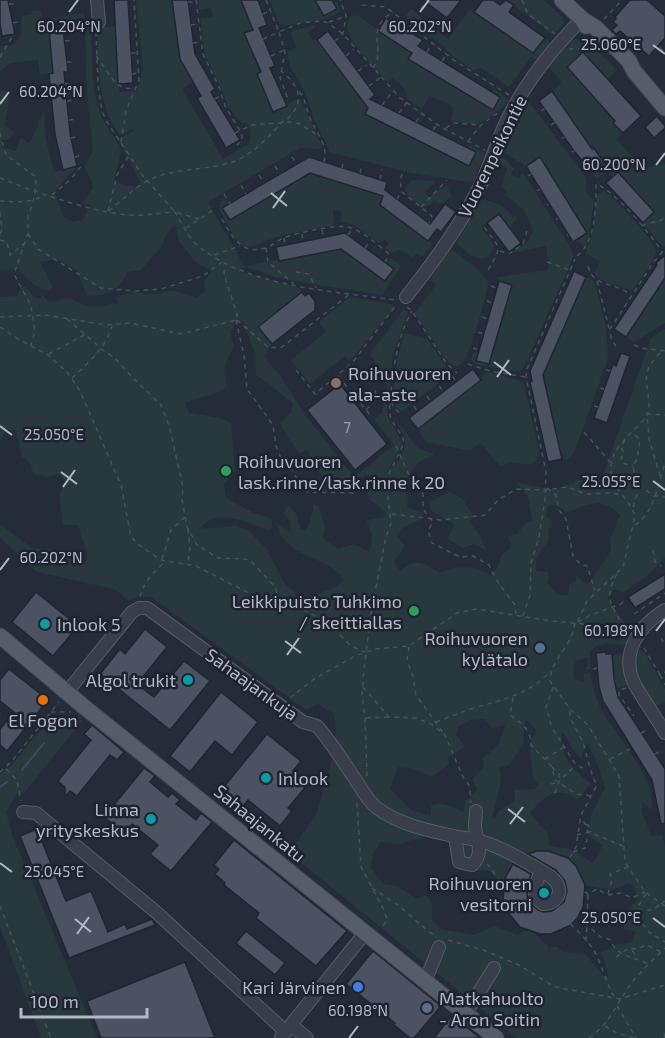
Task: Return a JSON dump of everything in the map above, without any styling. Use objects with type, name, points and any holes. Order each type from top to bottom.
[{"type":"main road","points":[[562,0],[582,18],[588,29],[624,66],[634,71],[665,108]]},
{"type":"main road","name":"Sahaajankatu","points":[[0,636],[64,695],[372,932],[424,980],[496,1038]]},
{"type":"street","points":[[97,0],[99,22]]},
{"type":"street","name":"Vuorenpeikontie","points":[[402,300],[458,225],[480,186],[517,100],[544,60],[582,18]]},
{"type":"street","name":"Sahaajankuja","points":[[64,695],[132,612],[143,607],[303,722],[317,726],[375,807],[391,817],[455,837],[478,840],[541,871],[556,881]]},
{"type":"street","points":[[665,610],[648,621],[640,631],[632,647],[630,664],[635,685],[665,733]]},
{"type":"street","points":[[455,837],[459,862],[472,865],[478,856],[476,811]]},
{"type":"street","points":[[23,812],[36,813],[156,912],[195,940],[286,1032],[307,1038]]},
{"type":"street","points":[[541,871],[534,890],[544,902],[555,902],[560,893],[560,887],[556,881]]},
{"type":"street","points":[[286,1032],[372,932]]},
{"type":"street","points":[[424,980],[439,947]]},
{"type":"street","points":[[466,1013],[494,968]]},
{"type":"path","points":[[121,142],[126,111],[137,88],[139,73],[134,0]]},
{"type":"path","points":[[266,0],[284,50],[280,76],[288,99]]},
{"type":"path","points":[[335,40],[343,34],[346,16],[340,0]]},
{"type":"path","points":[[421,9],[427,0]]},
{"type":"path","points":[[522,0],[528,14],[558,36]]},
{"type":"path","points":[[601,22],[622,0]]},
{"type":"path","points":[[188,3],[196,1],[205,58],[228,112],[240,131],[242,140],[236,146]]},
{"type":"path","points":[[9,4],[15,4]]},
{"type":"path","points":[[362,5],[386,7],[461,66],[517,100]]},
{"type":"path","points":[[263,14],[270,11]]},
{"type":"path","points":[[129,13],[135,12]]},
{"type":"path","points":[[372,69],[378,60],[376,33],[384,18],[394,12]]},
{"type":"path","points":[[328,23],[346,16]]},
{"type":"path","points":[[395,23],[399,16]]},
{"type":"path","points":[[263,39],[300,23],[322,21],[328,23],[343,34],[393,91],[445,129],[494,154]]},
{"type":"path","points":[[13,23],[18,22]]},
{"type":"path","points":[[99,22],[96,29],[96,56],[102,111],[129,156],[147,181],[175,212],[194,242],[222,262],[250,273],[317,289],[402,300]]},
{"type":"path","points":[[191,25],[199,24]]},
{"type":"path","points":[[130,34],[136,33]]},
{"type":"path","points":[[0,57],[12,37]]},
{"type":"path","points":[[65,41],[74,40]]},
{"type":"path","points":[[193,43],[201,42]]},
{"type":"path","points":[[427,52],[432,44]]},
{"type":"path","points":[[660,47],[665,53]]},
{"type":"path","points":[[565,50],[591,48],[601,51]]},
{"type":"path","points":[[346,56],[354,49]]},
{"type":"path","points":[[271,56],[284,50]]},
{"type":"path","points":[[131,53],[138,52]]},
{"type":"path","points":[[442,61],[446,55]]},
{"type":"path","points":[[96,56],[116,84],[127,89],[137,88]]},
{"type":"path","points":[[199,61],[205,58]]},
{"type":"path","points":[[67,62],[73,62]]},
{"type":"path","points":[[358,71],[368,64]]},
{"type":"path","points":[[458,71],[461,66]]},
{"type":"path","points":[[281,71],[289,77],[304,99],[308,113],[325,146],[324,162]]},
{"type":"path","points":[[132,74],[139,73]]},
{"type":"path","points":[[208,78],[213,75]]},
{"type":"path","points":[[275,79],[280,76]]},
{"type":"path","points":[[475,81],[478,76]]},
{"type":"path","points":[[369,86],[380,78]]},
{"type":"path","points":[[65,84],[74,83]]},
{"type":"path","points":[[490,90],[493,85]]},
{"type":"path","points":[[382,105],[393,91]]},
{"type":"path","points":[[108,212],[147,181],[165,173],[232,162],[246,156],[292,115],[297,105],[298,92]]},
{"type":"path","points":[[215,99],[222,95]]},
{"type":"path","points":[[282,96],[286,95]]},
{"type":"path","points":[[67,101],[75,100]]},
{"type":"path","points":[[399,113],[407,102]]},
{"type":"path","points":[[541,111],[545,108]]},
{"type":"path","points":[[466,147],[480,125],[500,111]]},
{"type":"path","points":[[224,114],[228,112]]},
{"type":"path","points":[[416,122],[422,113]]},
{"type":"path","points":[[69,120],[77,119]]},
{"type":"path","points":[[235,133],[252,125],[282,122],[300,124],[320,136]]},
{"type":"path","points":[[551,125],[555,122]]},
{"type":"path","points":[[445,129],[448,124],[453,123],[480,125]]},
{"type":"path","points":[[433,130],[437,124]]},
{"type":"path","points":[[449,138],[452,133]]},
{"type":"path","points":[[0,134],[6,155],[36,177],[36,192],[31,212],[28,215],[28,233],[16,261],[14,274],[32,306],[35,331],[31,346]]},
{"type":"path","points":[[71,138],[79,136]]},
{"type":"path","points":[[75,157],[83,153]]},
{"type":"path","points":[[108,212],[117,175],[129,156]]},
{"type":"path","points":[[292,156],[297,164]]},
{"type":"path","points":[[342,168],[344,159]]},
{"type":"path","points":[[360,173],[362,164]]},
{"type":"path","points":[[582,166],[586,164]]},
{"type":"path","points":[[51,196],[70,180],[82,165]]},
{"type":"path","points":[[275,166],[280,174]]},
{"type":"path","points":[[380,180],[382,169]]},
{"type":"path","points":[[402,174],[400,181],[402,192],[432,216],[429,223]]},
{"type":"path","points":[[259,175],[264,183]]},
{"type":"path","points":[[0,179],[36,192],[108,212],[130,215],[175,212],[199,219]]},
{"type":"path","points":[[420,208],[427,198],[438,191],[447,180]]},
{"type":"path","points":[[577,256],[585,250],[589,243],[596,202],[596,184],[611,191],[624,204],[662,252]]},
{"type":"path","points":[[241,185],[246,194]]},
{"type":"path","points":[[397,199],[402,192]]},
{"type":"path","points":[[224,194],[230,204]]},
{"type":"path","points":[[0,201],[20,202],[46,195]]},
{"type":"path","points":[[185,228],[216,208]]},
{"type":"path","points":[[0,212],[2,229],[0,234]]},
{"type":"path","points":[[641,226],[659,222],[665,218]]},
{"type":"path","points":[[222,219],[234,240],[249,249],[266,248],[284,238],[347,226],[391,255],[385,262]]},
{"type":"path","points":[[484,227],[499,249],[509,254],[523,244],[527,230]]},
{"type":"path","points":[[322,229],[324,238]]},
{"type":"path","points":[[348,235],[352,229]]},
{"type":"path","points":[[28,233],[38,249],[101,288],[135,291],[161,289],[203,276],[222,262]]},
{"type":"path","points":[[302,234],[303,242]]},
{"type":"path","points":[[284,238],[285,245]]},
{"type":"path","points":[[0,240],[7,242],[10,255],[25,243]]},
{"type":"path","points":[[365,248],[371,240]]},
{"type":"path","points":[[488,270],[503,245]]},
{"type":"path","points":[[213,256],[241,246]]},
{"type":"path","points":[[266,248],[268,262],[295,285]]},
{"type":"path","points":[[610,329],[645,274],[665,249]]},
{"type":"path","points":[[522,617],[530,595],[531,563],[539,537],[546,489],[546,472],[538,423],[526,377],[575,259]]},
{"type":"path","points":[[548,262],[570,270]]},
{"type":"path","points":[[226,264],[224,272],[237,314],[247,388],[273,425],[276,446],[299,483],[307,492],[353,493],[370,486],[387,488]]},
{"type":"path","points":[[588,266],[590,275],[597,281],[618,286],[631,296]]},
{"type":"path","points":[[296,272],[309,274],[317,289]]},
{"type":"path","points":[[645,274],[649,277]]},
{"type":"path","points":[[597,281],[611,339],[616,346]]},
{"type":"path","points":[[491,286],[497,288]]},
{"type":"path","points":[[635,290],[639,292]]},
{"type":"path","points":[[236,320],[269,348],[282,347],[351,294]]},
{"type":"path","points":[[296,370],[315,394],[352,363],[402,300]]},
{"type":"path","points":[[487,301],[493,303]]},
{"type":"path","points":[[372,932],[387,920],[362,867],[361,859],[357,801],[367,776],[368,766],[363,686],[372,607],[391,523],[392,514],[386,480],[404,443],[404,438],[391,419],[390,401],[398,346],[412,311],[447,364],[457,373]]},
{"type":"path","points":[[0,317],[32,315],[113,324],[130,323],[181,334],[236,320]]},
{"type":"path","points":[[482,317],[488,319]]},
{"type":"path","points":[[67,319],[115,358],[132,378],[161,405],[176,452],[183,487],[185,517],[197,545],[218,558],[251,561],[276,588],[278,600]]},
{"type":"path","points":[[614,322],[618,324]]},
{"type":"path","points":[[71,378],[91,363],[113,324]]},
{"type":"path","points":[[0,327],[48,355],[67,372],[80,391],[121,485],[131,537],[146,551],[162,560],[188,564],[257,597],[296,606],[327,622],[351,646],[366,652]]},
{"type":"path","points":[[478,332],[484,334]]},
{"type":"path","points":[[48,355],[85,334]]},
{"type":"path","points":[[634,345],[664,351]]},
{"type":"path","points":[[473,348],[479,350]]},
{"type":"path","points":[[660,476],[649,439],[647,373],[654,360],[664,351]]},
{"type":"path","points":[[468,364],[490,371],[526,377]]},
{"type":"path","points":[[606,370],[610,371]]},
{"type":"path","points":[[337,375],[371,416]]},
{"type":"path","points":[[452,376],[456,381]]},
{"type":"path","points":[[440,386],[443,391]]},
{"type":"path","points":[[600,388],[604,390]]},
{"type":"path","points":[[366,410],[372,404],[376,390]]},
{"type":"path","points":[[427,396],[430,401]]},
{"type":"path","points":[[390,401],[402,415]]},
{"type":"path","points":[[414,406],[417,411]]},
{"type":"path","points":[[647,414],[665,415]]},
{"type":"path","points":[[624,633],[613,607],[609,590],[624,563],[635,516],[614,479],[612,464],[618,446],[633,433],[647,414]]},
{"type":"path","points":[[584,432],[612,464]]},
{"type":"path","points":[[633,433],[640,440],[637,459],[633,466],[638,485],[638,495],[633,509]]},
{"type":"path","points":[[622,463],[621,458],[624,453],[621,447],[625,439]]},
{"type":"path","points":[[396,446],[408,473],[423,494],[423,509],[433,522],[428,531],[432,543],[460,556],[472,556],[489,565],[514,605],[516,616]]},
{"type":"path","points":[[542,457],[547,456]]},
{"type":"path","points":[[613,459],[633,466]]},
{"type":"path","points":[[634,525],[648,512],[665,463]]},
{"type":"path","points":[[638,485],[654,496],[665,497]]},
{"type":"path","points":[[392,514],[441,520],[485,515],[499,499],[517,489],[568,487],[585,494],[611,493],[622,496]]},
{"type":"path","points":[[546,489],[556,495],[559,510],[566,519],[573,556],[580,565],[586,567],[595,591]]},
{"type":"path","points":[[162,560],[171,530],[185,517]]},
{"type":"path","points":[[188,527],[190,547],[188,564]]},
{"type":"path","points":[[653,550],[655,562],[661,566]]},
{"type":"path","points":[[139,601],[150,578],[166,561]]},
{"type":"path","points":[[618,573],[586,601],[569,644],[553,664],[550,681],[570,710],[588,725],[619,776],[625,862],[646,892],[665,906]]},
{"type":"path","points":[[634,614],[664,593]]},
{"type":"path","points":[[577,622],[621,604],[625,600]]},
{"type":"path","points":[[287,701],[314,679],[355,656],[375,649],[410,646],[457,614],[476,609],[522,617],[577,622],[631,636]]},
{"type":"path","points":[[661,638],[665,645]]},
{"type":"path","points":[[410,646],[407,660],[414,677],[416,695],[445,735],[463,777],[469,785],[470,801],[472,808],[476,811]]},
{"type":"path","points":[[644,647],[665,685]]},
{"type":"path","points":[[593,669],[597,668]]},
{"type":"path","points":[[436,722],[469,709],[513,698],[542,681],[551,672]]},
{"type":"path","points":[[660,675],[665,672]]},
{"type":"path","points":[[363,686],[389,717]]},
{"type":"path","points":[[553,686],[546,707],[552,728],[576,765],[588,770]]},
{"type":"path","points":[[630,686],[617,691],[634,716]]},
{"type":"path","points":[[0,772],[6,768],[64,695]]},
{"type":"path","points":[[513,698],[510,715],[523,724],[531,734],[531,745],[552,767],[555,767],[560,780]]},
{"type":"path","points":[[570,710],[569,717],[589,758],[588,770],[597,785],[581,815],[576,847],[556,881],[588,894]]},
{"type":"path","points":[[50,712],[78,712]]},
{"type":"path","points":[[365,718],[416,718],[431,724],[445,735]]},
{"type":"path","points":[[544,759],[565,747]]},
{"type":"path","points":[[610,760],[630,749]]},
{"type":"path","points":[[655,754],[659,752]]},
{"type":"path","points":[[555,793],[557,783],[576,765]]},
{"type":"path","points":[[552,767],[557,783],[576,794],[592,797]]},
{"type":"path","points":[[6,768],[17,780],[23,812]]},
{"type":"path","points":[[551,784],[557,783]]},
{"type":"path","points":[[581,819],[589,832],[623,846]]},
{"type":"path","points":[[585,824],[593,834]]},
{"type":"path","points":[[577,835],[589,832]]},
{"type":"path","points":[[573,852],[585,848],[589,832]]},
{"type":"path","points":[[478,856],[492,868],[508,888],[559,910],[566,921],[592,947],[615,999]]},
{"type":"path","points":[[608,895],[612,880],[609,874],[628,867]]},
{"type":"path","points":[[371,887],[439,938],[483,950],[519,965],[553,986],[620,999],[665,985]]},
{"type":"path","points":[[588,894],[597,889],[608,895],[621,892],[632,898],[646,892]]},
{"type":"path","points":[[646,892],[634,913],[644,926],[665,942]]},
{"type":"path","points":[[586,941],[588,894]]},
{"type":"path","points":[[637,908],[644,911],[652,910],[665,901]]},
{"type":"path","points":[[0,906],[51,1038]]},
{"type":"path","points":[[587,925],[601,937],[611,940],[613,946],[622,954],[649,964]]},
{"type":"path","points":[[616,957],[629,948],[636,950],[647,945],[661,952]]},
{"type":"path","points":[[589,1038],[604,1026],[636,977],[665,948]]},
{"type":"path","points":[[632,949],[637,959]]},
{"type":"path","points":[[635,955],[636,950]]},
{"type":"path","points":[[617,1006],[635,1038]]},
{"type":"path","points":[[604,1026],[617,1033],[635,1038]]},
{"type":"path","points":[[664,1038],[665,1033]]},
{"type":"shaded area","points":[[136,0],[172,0],[180,59],[193,82],[182,89],[223,159],[249,144],[251,132],[247,123],[242,123],[227,106],[205,54],[200,18],[213,17],[211,8],[199,10],[198,0],[241,0],[253,30],[245,33],[261,72],[257,74],[273,111],[300,98],[322,146],[320,149],[300,148],[208,202],[244,266],[341,249],[394,269],[386,263],[391,258],[401,266],[382,295],[282,279],[245,267],[243,272],[299,288],[302,292],[259,327],[272,344],[264,356],[282,378],[303,412],[354,477],[394,445],[374,419],[382,412],[388,387],[370,354],[404,309],[408,312],[393,354],[387,412],[402,444],[388,470],[397,462],[405,445],[404,437],[395,419],[419,449],[435,454],[419,462],[402,484],[407,497],[407,507],[423,513],[420,520],[402,528],[397,536],[405,546],[394,562],[400,571],[411,564],[420,563],[439,573],[466,567],[491,576],[499,565],[500,557],[512,546],[508,537],[518,534],[524,524],[532,521],[528,496],[517,483],[557,490],[592,474],[601,481],[651,338],[665,329],[665,557],[650,573],[623,593],[615,589],[607,599],[632,631],[594,622],[589,633],[619,641],[620,634],[627,638],[626,645],[597,646],[590,652],[590,669],[586,669],[587,657],[576,661],[573,668],[574,679],[584,681],[584,674],[590,673],[601,709],[642,771],[652,798],[652,810],[642,802],[642,812],[651,836],[662,835],[665,847],[665,1038],[517,1038],[289,853],[316,815],[333,755],[336,729],[334,714],[318,704],[306,710],[151,597],[138,596],[129,601],[114,589],[37,572],[0,538],[0,524],[32,548],[57,550],[87,565],[87,553],[78,525],[63,525],[59,494],[66,483],[62,476],[56,474],[49,477],[34,474],[28,460],[22,457],[16,430],[7,430],[0,441],[0,297],[17,296],[20,289],[25,286],[34,297],[40,299],[42,294],[49,302],[70,298],[96,307],[112,303],[118,305],[116,297],[135,291],[145,294],[161,294],[171,290],[197,298],[205,291],[204,281],[212,271],[195,262],[179,241],[175,224],[166,235],[162,246],[141,270],[128,272],[116,288],[101,295],[87,296],[77,270],[56,259],[40,262],[53,287],[49,291],[35,286],[17,269],[0,271],[0,91],[7,90],[9,101],[5,126],[15,132],[10,139],[2,140],[2,147],[16,151],[20,138],[30,143],[44,110],[46,140],[54,172],[77,166],[54,192],[64,217],[73,222],[82,220],[91,205],[82,203],[93,188],[84,167],[93,151],[87,95],[85,24],[91,24],[93,80],[97,103],[102,118],[121,150],[114,182],[136,187],[141,184],[118,139],[134,131],[132,128],[124,135],[119,134],[107,110],[100,83],[97,28],[115,26],[119,92],[137,91],[143,69]],"holes":[[[243,321],[255,354],[256,375],[293,403],[291,413],[280,423],[299,453],[308,450],[313,467],[326,478],[339,479],[349,484],[359,482],[360,478],[366,475],[375,476],[378,484],[366,488],[369,499],[386,512],[385,517],[366,520],[372,536],[369,552],[354,544],[338,549],[322,537],[325,529],[319,507],[314,504],[309,525],[305,530],[300,528],[296,513],[288,505],[284,513],[290,521],[291,533],[276,523],[289,545],[338,572],[344,581],[330,590],[301,598],[285,584],[266,548],[249,531],[236,526],[200,529],[214,518],[223,517],[269,530],[272,526],[272,519],[252,512],[226,498],[224,485],[235,471],[231,423],[220,418],[189,413],[185,403],[218,392],[228,386],[224,371],[226,361],[234,347],[230,333],[235,324]],[[598,503],[611,507],[620,515],[610,540],[611,550],[588,585],[576,576],[576,580],[569,585],[568,595],[558,595],[547,583],[548,572],[537,571],[536,561],[547,542],[548,529],[551,527],[551,520],[546,515],[548,506],[556,505],[567,513]],[[484,719],[492,728],[506,725],[497,746],[483,758],[484,766],[473,779],[477,790],[466,800],[463,812],[439,804],[431,806],[431,816],[411,810],[390,789],[398,767],[412,768],[432,777],[449,764],[448,757],[465,747],[456,734],[458,727],[471,720]],[[526,719],[537,731],[529,744],[533,778],[539,785],[534,789],[514,790],[515,800],[499,811],[495,819],[492,818],[501,781],[499,768],[509,765],[524,744]],[[562,732],[581,758],[587,743],[598,765],[605,788],[591,815],[588,836],[603,845],[593,863],[570,849],[550,846],[548,833],[530,814],[545,797],[551,794],[563,793],[578,800],[591,783],[573,768],[563,748]],[[426,835],[448,841],[457,869],[469,872],[488,870],[520,901],[548,916],[564,897],[572,882],[608,889],[622,887],[628,883],[634,887],[638,900],[628,908],[634,920],[623,919],[624,929],[636,932],[632,942],[616,945],[600,953],[608,976],[604,976],[585,954],[563,952],[557,947],[550,947],[549,955],[548,946],[530,929],[517,935],[495,926],[474,935],[441,929],[432,920],[432,906],[428,897],[424,895],[417,899],[397,886],[383,884],[371,868],[373,854],[380,842],[400,844],[422,839]]]},
{"type":"shaded area","points":[[270,0],[315,0],[324,16],[337,9],[333,1],[337,0],[340,10],[330,17],[285,26],[278,21]]},
{"type":"shaded area","points":[[506,0],[544,0],[561,16],[564,23],[554,35]]},
{"type":"shaded area","points":[[411,9],[448,39],[470,9],[533,53],[545,38],[550,43],[536,60],[531,57],[509,87],[481,68],[473,70],[453,56],[438,41],[422,33],[407,19],[406,15]]},
{"type":"shaded area","points":[[32,10],[41,11],[43,20],[84,13],[84,18],[45,24],[46,30],[49,30],[53,73],[40,75],[38,60],[10,63],[0,71],[0,46],[11,46],[16,42],[21,35],[22,16],[32,14]]},
{"type":"shaded area","points":[[357,15],[412,53],[409,59],[492,110],[500,97],[492,91],[496,90],[509,100],[493,114],[475,124],[451,122],[453,109],[449,104],[430,96],[422,109],[407,99],[405,89],[401,85],[392,78],[388,82],[357,47],[347,27],[349,19]]},
{"type":"shaded area","points":[[314,25],[308,33],[313,40],[317,40],[364,102],[370,104],[365,114],[469,166],[476,152],[468,148],[470,145],[485,153],[474,181],[411,173],[330,152],[313,116],[306,94],[290,66],[287,52],[296,47],[292,31]]},
{"type":"shaded area","points":[[575,39],[584,39],[590,43],[617,70],[608,79],[583,52],[567,67],[615,121],[613,123],[623,133],[616,139],[644,168],[665,164],[665,246],[662,246],[643,223],[654,212],[618,173],[613,177],[607,172],[597,179],[591,171],[604,161],[594,148],[592,149],[552,91],[562,82],[549,67]]},
{"type":"shaded area","points":[[527,99],[586,178],[586,193],[594,201],[585,247],[579,242],[573,242],[586,233],[540,157],[526,166],[502,151]]},
{"type":"shaded area","points":[[500,157],[507,160],[514,169],[511,174],[519,179],[522,173],[525,176],[567,242],[573,258],[524,367],[519,372],[478,365],[471,360],[474,352],[478,353],[476,361],[489,364],[512,286],[499,281],[497,277],[547,270],[549,266],[546,246],[512,253],[528,241],[534,230],[523,209],[505,195],[507,192],[501,187],[507,169],[498,162]]},
{"type":"shaded area","points":[[310,173],[383,196],[381,205],[433,244],[422,257],[416,253],[413,258],[400,250],[392,253],[385,248],[389,243],[385,240],[379,243],[354,225],[340,222],[341,211],[333,210],[334,225],[282,235],[250,247],[242,245],[235,239],[220,210],[220,202],[224,199],[228,205],[223,208],[230,220]]},
{"type":"shaded area","points":[[411,180],[434,181],[434,184],[424,192],[429,197],[447,185],[451,197],[444,203],[438,203],[435,199],[430,205],[423,207],[408,196],[405,189]]},
{"type":"shaded area","points":[[603,190],[624,209],[656,251],[650,266],[631,291],[607,282],[594,274],[600,262],[585,253],[593,232],[597,196]]},
{"type":"shaded area","points":[[482,199],[499,204],[517,218],[510,228],[499,214],[481,227],[494,248],[489,256],[480,259],[470,255],[456,243]]},
{"type":"shaded area","points":[[451,249],[476,268],[489,283],[469,350],[465,359],[457,366],[453,366],[445,358],[415,313],[436,285],[430,279]]},
{"type":"shaded area","points":[[586,277],[594,281],[596,287],[606,327],[608,359],[574,453],[567,460],[562,459],[542,376]]},
{"type":"shaded area","points":[[665,278],[665,323],[634,342],[626,337]]},
{"type":"shaded area","points":[[350,297],[391,304],[395,307],[350,361],[345,356],[310,384],[291,360],[326,332],[319,322]]},
{"type":"shaded area","points":[[405,333],[427,339],[449,372],[448,376],[402,411],[398,410],[395,403],[394,384],[397,361]]},
{"type":"shaded area","points":[[487,372],[519,380],[524,384],[539,452],[534,463],[512,463],[500,466],[480,443],[470,451],[426,442],[418,429],[481,380],[480,378]]},
{"type":"shaded area","points":[[450,492],[462,498],[473,515],[469,521],[480,536],[486,550],[473,544],[463,548],[447,538],[455,525],[430,510],[430,501]]},
{"type":"shaded area","points":[[641,650],[645,653],[665,689],[665,702],[653,708],[637,681],[635,652]]},
{"type":"shaded area","points":[[624,654],[624,669],[628,685],[615,689],[612,657]]},
{"type":"shaded area","points":[[78,716],[82,721],[24,793],[17,793],[6,812],[13,837],[97,1038],[41,1038],[0,927],[0,774],[10,767],[51,717]]},
{"type":"building","points":[[0,0],[8,0],[15,34],[2,36]]},
{"type":"building","points":[[114,0],[128,0],[133,83],[118,84]]},
{"type":"building","points":[[172,0],[188,0],[195,54],[215,89],[211,92],[240,140],[226,148],[197,98],[201,96],[180,59]]},
{"type":"building","points":[[241,0],[258,0],[267,25],[259,28],[275,66],[270,68],[287,106],[273,112],[257,74],[261,72],[244,33],[253,30]]},
{"type":"building","points":[[315,0],[332,0],[337,9],[324,16]]},
{"type":"building","points":[[423,0],[461,0],[447,18]]},
{"type":"building","points":[[483,0],[493,0],[500,5],[506,0],[514,5],[509,12],[545,38],[533,53],[474,12]]},
{"type":"building","points":[[630,0],[647,0],[665,16],[665,38],[649,56],[620,31],[616,34],[612,30],[617,25],[613,22],[615,17]]},
{"type":"building","points":[[386,18],[423,40],[418,46],[500,97],[493,110],[408,59],[412,53],[378,31]]},
{"type":"building","points":[[63,28],[68,72],[64,72],[70,133],[77,166],[63,170],[55,134],[49,74],[53,73],[49,30]]},
{"type":"building","points":[[328,31],[375,95],[370,99],[476,152],[469,166],[365,114],[368,108],[317,40]]},
{"type":"building","points":[[583,52],[641,116],[623,133],[567,67]]},
{"type":"building","points":[[552,91],[592,149],[593,147],[604,162],[591,171],[539,101]]},
{"type":"building","points":[[657,116],[665,128],[654,138],[645,127]]},
{"type":"building","points":[[309,157],[387,182],[385,190],[430,224],[445,204],[456,212],[441,232],[437,229],[428,241],[380,205],[383,196],[310,173],[230,220],[222,208]]},
{"type":"building","points":[[540,157],[587,233],[573,242],[526,166]]},
{"type":"building","points":[[618,172],[654,212],[643,223],[606,183]]},
{"type":"building","points":[[499,214],[521,243],[509,252],[487,223]]},
{"type":"building","points":[[345,233],[394,269],[385,281],[341,249],[279,261],[276,247]]},
{"type":"building","points":[[665,255],[665,278],[626,337],[614,329],[657,265],[656,263]]},
{"type":"building","points":[[574,271],[586,277],[543,375],[562,459],[548,462],[530,382],[532,381],[530,371]]},
{"type":"building","points":[[499,281],[512,285],[489,364],[476,361]]},
{"type":"building","points":[[302,292],[305,296],[309,293],[315,301],[315,310],[272,344],[258,327]]},
{"type":"building","points":[[621,353],[630,356],[607,423],[594,418],[613,364],[616,366]]},
{"type":"building","points":[[473,369],[481,380],[418,429],[409,418]]},
{"type":"building","points":[[340,384],[387,444],[355,470],[307,410]]},
{"type":"building","points":[[665,574],[665,589],[635,608],[628,597]]},
{"type":"building","name":"Inlook 5","points":[[36,592],[78,626],[53,656],[12,622]]},
{"type":"building","name":"Algol trukit","points":[[145,629],[167,647],[137,684],[154,697],[184,661],[210,681],[170,730],[100,674],[120,649],[125,654]]},
{"type":"building","points":[[606,652],[606,654],[612,654],[618,697],[665,769],[665,823],[661,824],[652,780],[603,701],[599,687],[596,653]]},
{"type":"building","points":[[9,669],[48,700],[7,751],[0,745],[0,729],[14,712],[0,701],[0,680]]},
{"type":"building","name":"Inlook","points":[[221,692],[258,722],[232,755],[215,741],[190,772],[170,756]]},
{"type":"building","points":[[92,725],[124,752],[117,760],[110,755],[77,796],[70,791],[65,797],[65,787],[58,781],[91,740],[84,734]]},
{"type":"building","name":"Inlook","points":[[267,734],[301,761],[293,771],[308,784],[288,808],[292,811],[280,826],[248,800],[239,811],[218,794]]},
{"type":"building","name":"Linna yrityskeskus","points":[[144,768],[155,776],[150,782],[168,797],[172,793],[180,800],[176,804],[196,820],[201,813],[212,822],[171,871],[150,854],[158,845],[132,824],[125,834],[104,817]]},
{"type":"building","points":[[37,829],[66,901],[91,891],[108,932],[125,924],[127,929],[152,919],[155,925],[69,958],[20,836]]},
{"type":"building","points":[[234,840],[347,931],[316,966],[256,918],[259,913],[224,885],[225,883],[215,874],[219,869],[214,865]]},
{"type":"building","name":"Roihuvuoren vesitorni","points":[[548,851],[568,858],[576,866],[585,885],[583,907],[578,917],[571,925],[551,934],[540,934],[520,927],[506,910],[503,900],[505,878],[513,864],[531,874],[527,895],[529,902],[538,910],[552,911],[564,902],[567,891],[565,881],[556,870],[528,854]]},
{"type":"building","points":[[246,931],[285,963],[275,975],[236,943]]},
{"type":"building","points":[[373,951],[441,1006],[414,1038],[410,1038],[346,984]]},
{"type":"building","points":[[185,962],[215,1038],[101,1038],[87,1001]]},
{"type":"building","points":[[452,1015],[480,1038],[434,1038]]},
{"type":"waterway","points":[[22,770],[44,743]]},
{"type":"waterway","points":[[0,787],[7,782]]},
{"type":"place","name":"Roihuvuoren ala-aste","points":[[336,383]]},
{"type":"place","name":"Roihuvuoren lask.rinne/lask.rinne k 20","points":[[226,471]]},
{"type":"place","name":"Leikkipuisto Tuhkimo / skeittiallas","points":[[414,611]]},
{"type":"place","name":"Inlook 5","points":[[45,624]]},
{"type":"place","name":"Roihuvuoren kylätalo","points":[[540,648]]},
{"type":"place","name":"Algol trukit","points":[[188,680]]},
{"type":"place","name":"El Fogon","points":[[43,700]]},
{"type":"place","name":"Inlook","points":[[266,778]]},
{"type":"place","name":"Linna yrityskeskus","points":[[151,819]]},
{"type":"place","name":"Roihuvuoren vesitorni","points":[[544,893]]},
{"type":"place","name":"Kari Järvinen","points":[[358,987]]},
{"type":"place","name":"Matkahuolto - Aron Soitin","points":[[427,1008]]}]
